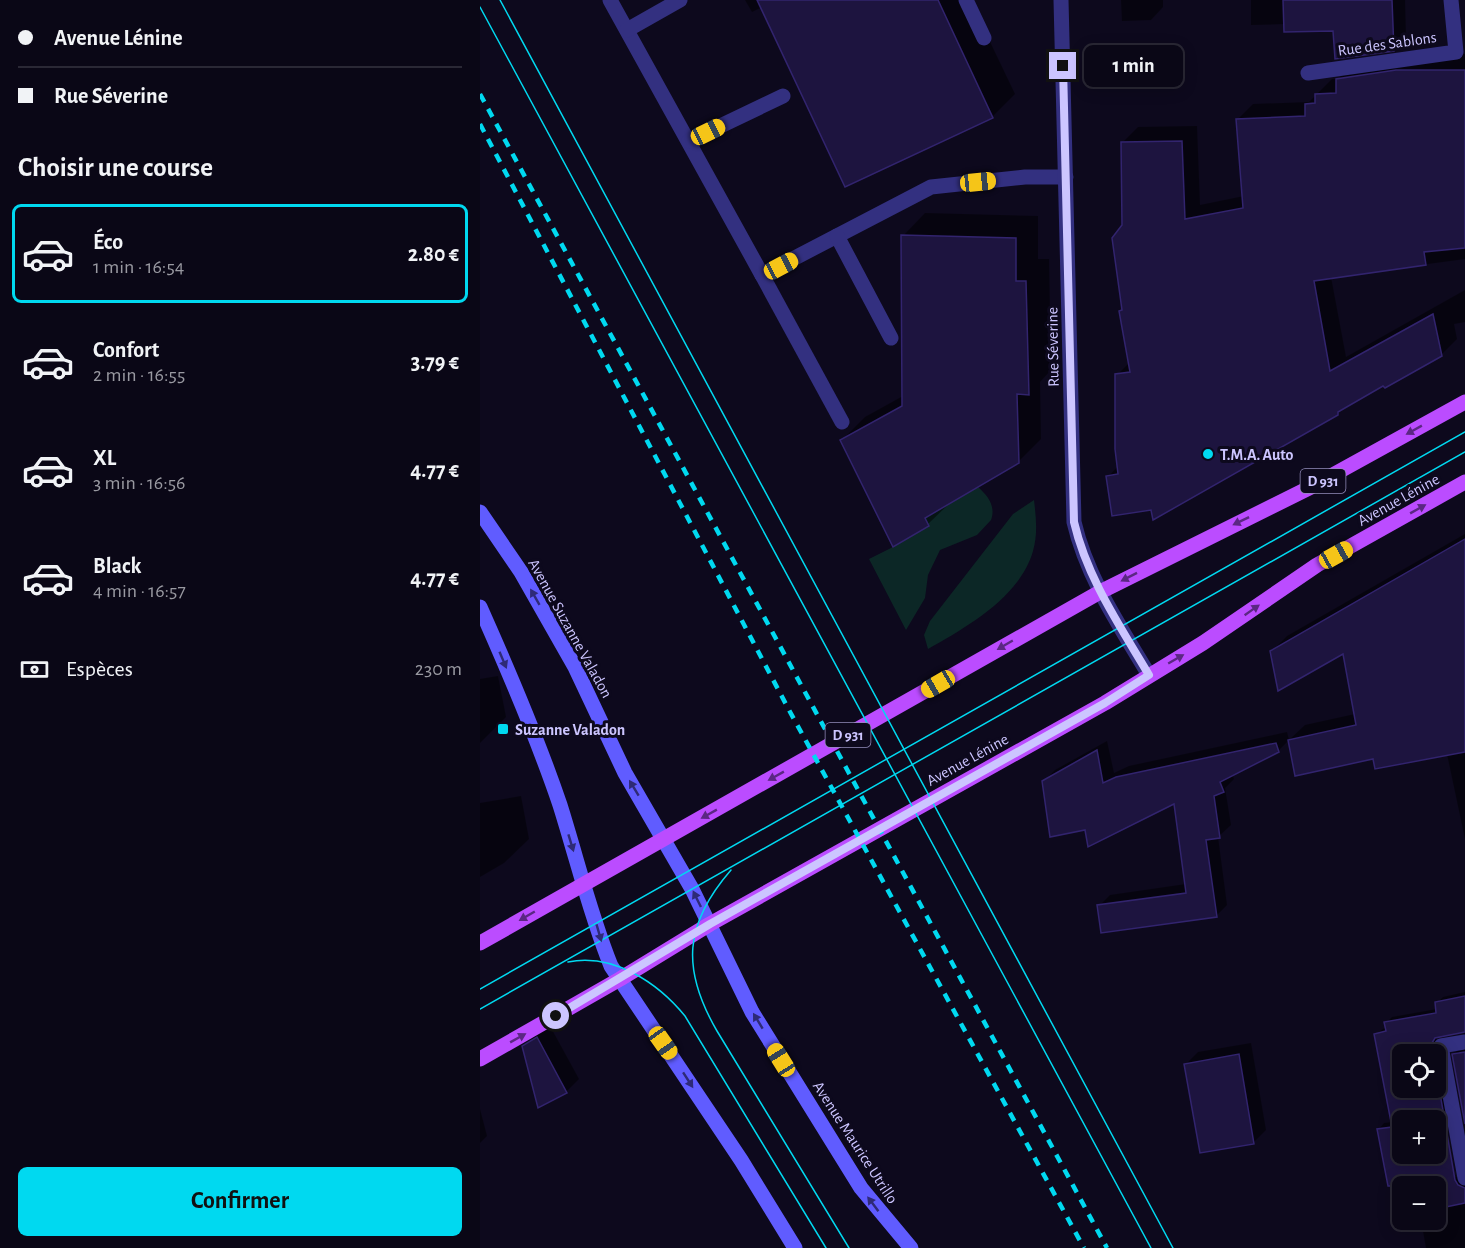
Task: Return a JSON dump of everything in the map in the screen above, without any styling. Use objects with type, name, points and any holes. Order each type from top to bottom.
[{"type":"main road","name":"D 931","points":[[480,943],[1100,592],[1311,487],[1465,402]]},
{"type":"main road","name":"Avenue Lénine","points":[[480,1059],[620,979],[710,924],[1105,703],[1203,643],[1317,565],[1465,482]]},
{"type":"street","points":[[610,0],[842,422]]},
{"type":"street","points":[[627,30],[680,0]]},
{"type":"street","points":[[966,0],[984,38]]},
{"type":"street","name":"Rue Séverine","points":[[1061,0],[1074,522],[1081,552],[1100,592],[1149,675]]},
{"type":"street","name":"Rue des Sablons","points":[[1308,73],[1456,52],[1451,0]]},
{"type":"street","points":[[689,141],[783,96]]},
{"type":"street","points":[[762,275],[931,187],[1025,177],[1066,177]]},
{"type":"street","points":[[837,236],[891,338]]},
{"type":"street","name":"Avenue Suzanne Valadon","points":[[480,512],[521,572],[575,667],[625,773],[664,838],[710,924]]},
{"type":"street","points":[[480,607],[528,718],[560,804],[601,940],[620,979],[741,1160],[795,1248]]},
{"type":"street","name":"Avenue Maurice Utrillo","points":[[710,924],[752,1012],[776,1051],[861,1188],[911,1248]]},
{"type":"street","points":[[1465,1042],[1441,1046],[1465,1178]]},
{"type":"green space","points":[[978,487],[990,502],[991,520],[977,535],[940,550],[928,575],[925,598],[906,630],[869,559],[893,547],[925,518]]},
{"type":"green space","points":[[1034,500],[1035,545],[1017,583],[990,609],[928,649],[924,635],[930,621],[1013,514]]},
{"type":"building","points":[[757,0],[938,0],[993,118],[845,187]]},
{"type":"building","points":[[1283,0],[1392,0],[1394,51],[1335,59],[1333,31],[1284,32]]},
{"type":"building","points":[[1396,70],[1465,70],[1465,248],[1424,252],[1426,265],[1314,281],[1330,371],[1433,314],[1442,356],[1385,388],[1383,386],[1338,412],[1338,415],[1153,520],[1151,510],[1112,516],[1106,476],[1118,474],[1115,449],[1115,374],[1130,372],[1119,311],[1122,310],[1112,238],[1122,225],[1121,142],[1182,141],[1185,219],[1243,208],[1236,119],[1305,116],[1305,104],[1315,103],[1315,94],[1336,93],[1336,79]]},
{"type":"building","points":[[901,235],[1016,238],[1016,281],[1026,281],[1029,395],[1017,394],[1019,463],[925,518],[929,526],[893,547],[840,440],[902,406]]},
{"type":"building","points":[[1465,539],[1465,752],[1375,769],[1373,759],[1295,776],[1288,740],[1356,725],[1343,654],[1278,691],[1270,651]]},
{"type":"building","points":[[1276,743],[1279,752],[1220,782],[1224,792],[1214,796],[1220,838],[1206,840],[1217,917],[1101,933],[1097,905],[1186,893],[1174,804],[1088,847],[1085,830],[1050,837],[1042,781],[1097,750],[1103,783],[1116,777]]},
{"type":"building","points":[[1465,996],[1465,1032],[1435,1038],[1432,1044],[1392,1044],[1392,1098],[1441,1098],[1443,1110],[1392,1110],[1392,1127],[1374,1034],[1386,1031],[1384,1022],[1436,1013],[1435,1002]]},
{"type":"building","points":[[537,1037],[567,1093],[538,1108],[522,1046]]},
{"type":"building","points":[[1465,1052],[1465,1124],[1452,1054]]},
{"type":"building","points":[[1239,1054],[1254,1144],[1200,1153],[1184,1064]]},
{"type":"building","points":[[1392,1127],[1392,1164],[1446,1164],[1446,1128],[1455,1180],[1458,1185],[1465,1188],[1465,1203],[1446,1207],[1446,1176],[1392,1176],[1392,1186],[1388,1186],[1377,1129]]},
{"type":"tram line","points":[[500,0],[1173,1248]]},
{"type":"tram line","points":[[480,7],[1151,1248]]},
{"type":"tram line","points":[[480,989],[1465,432]]},
{"type":"tram line","points":[[480,1009],[1465,452]]},
{"type":"tram line","points":[[731,870],[715,890],[696,928],[693,967],[697,987],[717,1031],[849,1248]]},
{"type":"tram line","points":[[568,962],[585,960],[602,962],[634,973],[662,992],[685,1016],[826,1248]]},
{"type":"railway","points":[[480,94],[1107,1248]]},
{"type":"railway","points":[[480,124],[789,710],[1084,1248]]},
{"type":"place","name":"T.M.A. Auto","points":[[1208,454]]},
{"type":"place","name":"Suzanne Valadon","points":[[503,729]]},
{"type":"route","points":[[556,1016],[710,924],[1105,703],[1149,675],[1100,592],[1081,552],[1074,522],[1063,66]]}]
